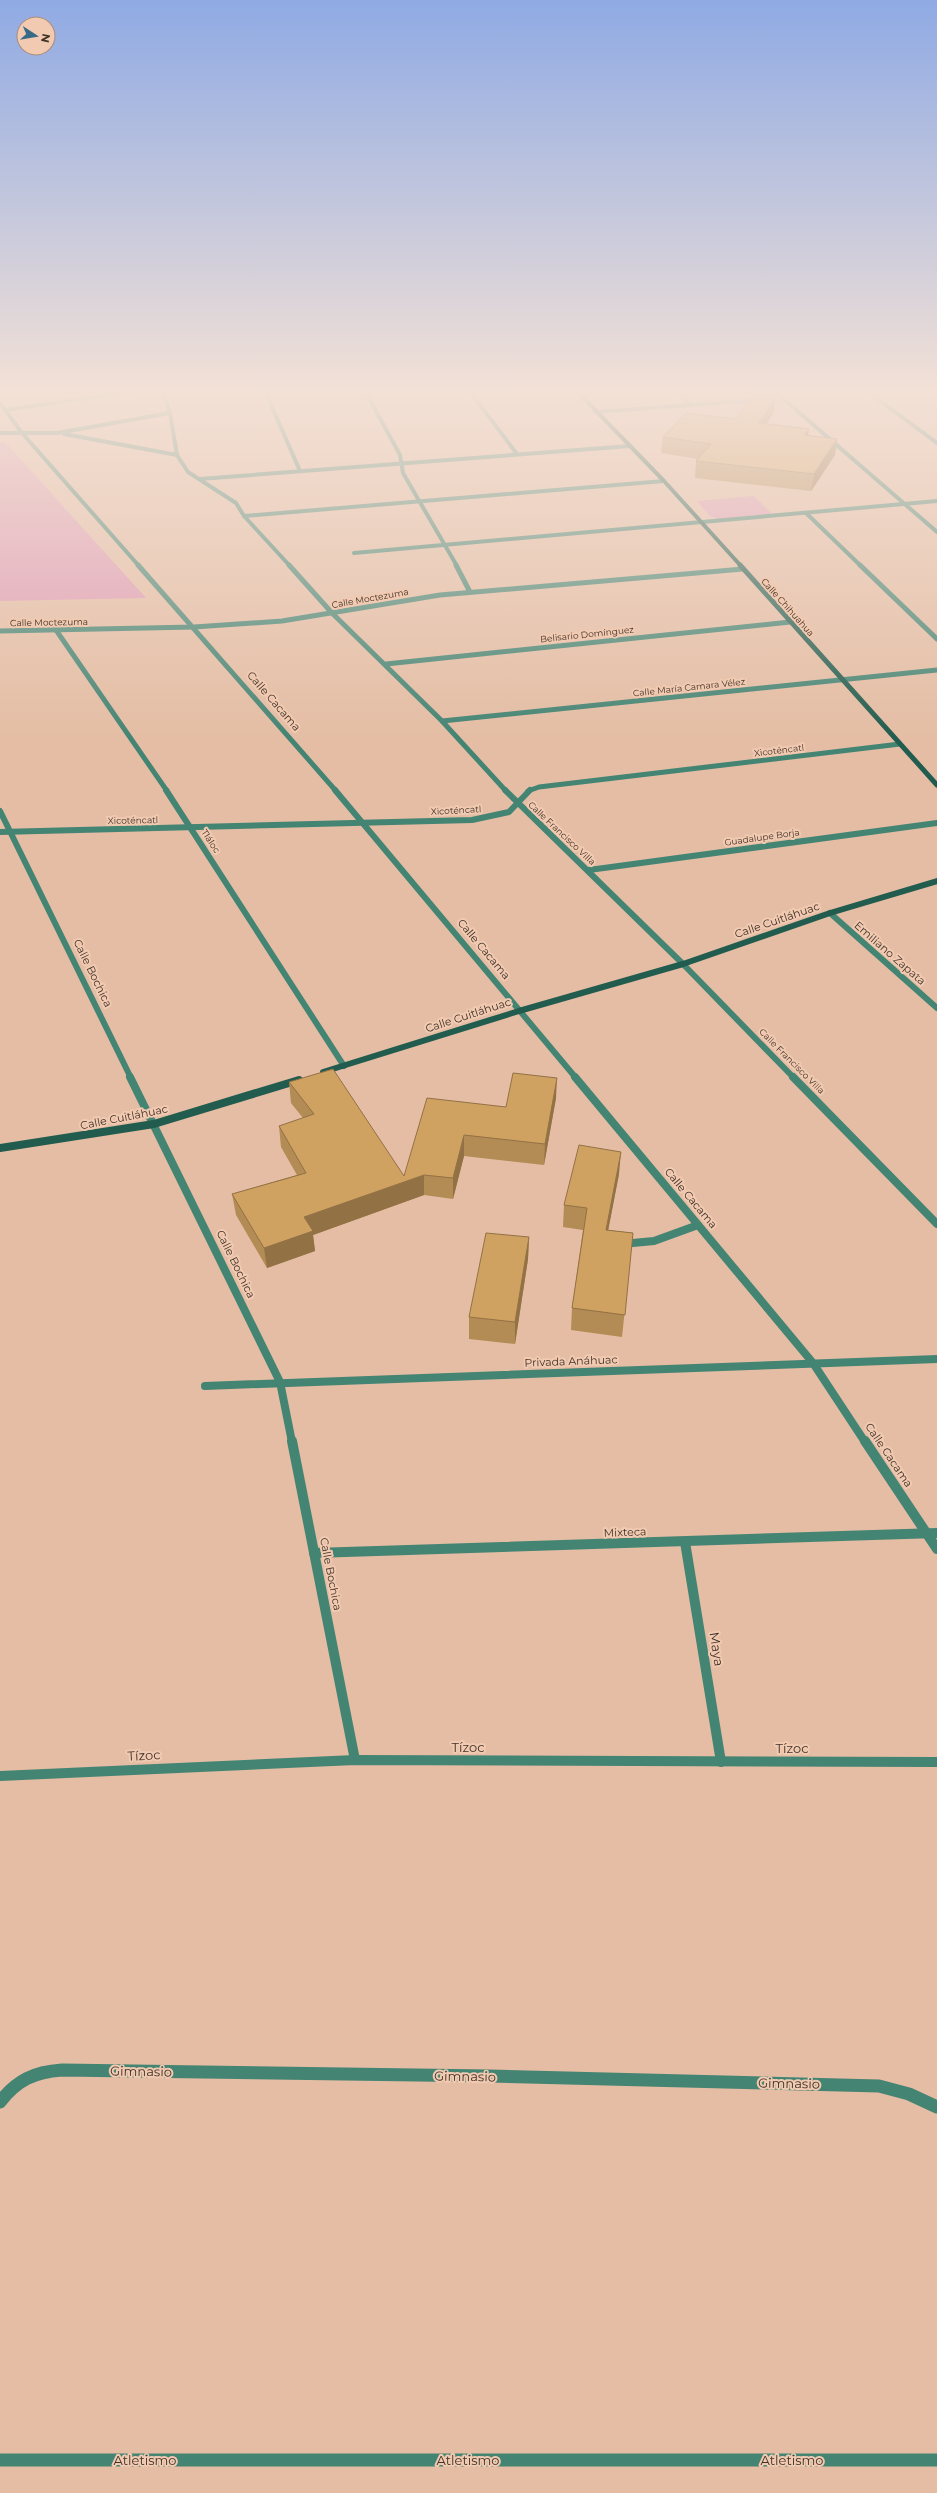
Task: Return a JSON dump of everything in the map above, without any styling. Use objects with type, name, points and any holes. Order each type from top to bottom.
[{"type":"street","name":"Calle Cacama","points":[[86,505],[363,822],[813,1363],[937,1549]]},
{"type":"street","name":"Calle Francisco Villa","points":[[237,505],[244,516],[332,613],[386,664],[442,721],[517,803],[589,870],[683,964],[937,1224]]},
{"type":"street","points":[[244,516],[377,505]]},
{"type":"street","points":[[421,505],[445,544],[470,592]]},
{"type":"street","name":"Calle Chihuahua","points":[[686,505],[937,785]]},
{"type":"street","points":[[354,553],[889,505]]},
{"type":"street","points":[[905,505],[937,532]]},
{"type":"street","points":[[806,513],[937,639]]},
{"type":"street","name":"Calle Moctezuma","points":[[0,631],[194,628],[289,621],[470,592],[743,569]]},
{"type":"street","name":"Belisario Domínguez","points":[[386,664],[447,656],[790,622]]},
{"type":"street","name":"Tláloc","points":[[56,630],[191,828],[344,1066]]},
{"type":"street","name":"Calle María Camara Vélez","points":[[442,721],[937,670]]},
{"type":"street","name":"Xicoténcatl","points":[[0,832],[472,820],[509,812],[528,791],[539,787],[900,744]]},
{"type":"street","name":"Calle Bochica","points":[[0,811],[280,1382],[355,1760]]},
{"type":"street","name":"Guadalupe Borja","points":[[589,870],[937,823]]},
{"type":"street","name":"Calle Cuitláhuac","points":[[314,1075],[519,1011],[683,964],[830,913],[937,881]]},
{"type":"street","name":"Emiliano Zapata","points":[[830,913],[937,1008]]},
{"type":"street","name":"Calle Cuitláhuac","points":[[0,1148],[154,1124],[306,1078]]},
{"type":"street","points":[[614,1244],[654,1242],[698,1225]]},
{"type":"street","name":"Privada Anáhuac","points":[[205,1386],[280,1382],[937,1359]]},
{"type":"street","name":"Mixteca","points":[[314,1553],[937,1534]]},
{"type":"street","name":"Maya","points":[[685,1542],[721,1762]]},
{"type":"street","name":"Tízoc","points":[[0,1776],[355,1760],[937,1762]]},
{"type":"street","name":"Gimnasio","points":[[0,2102],[18,2082],[38,2071],[62,2070],[489,2076],[879,2086],[909,2094],[937,2107]]},
{"type":"street","name":"Atletismo","points":[[0,2460],[937,2460]]},
{"type":"shaded area","points":[[0,505],[62,505],[146,598],[0,601]]},
{"type":"shaded area","points":[[701,505],[763,505],[772,514],[718,519],[710,516]]},
{"type":"building","points":[[333,1069],[404,1176],[427,1098],[506,1107],[513,1073],[557,1078],[545,1144],[464,1135],[453,1178],[424,1175],[304,1217],[313,1231],[264,1248],[232,1194],[306,1173],[279,1126],[314,1114],[289,1082]]},
{"type":"building","points":[[579,1145],[621,1152],[606,1230],[633,1233],[625,1315],[572,1308],[587,1208],[564,1205]]},
{"type":"building","points":[[486,1233],[529,1237],[515,1322],[469,1317]]}]
